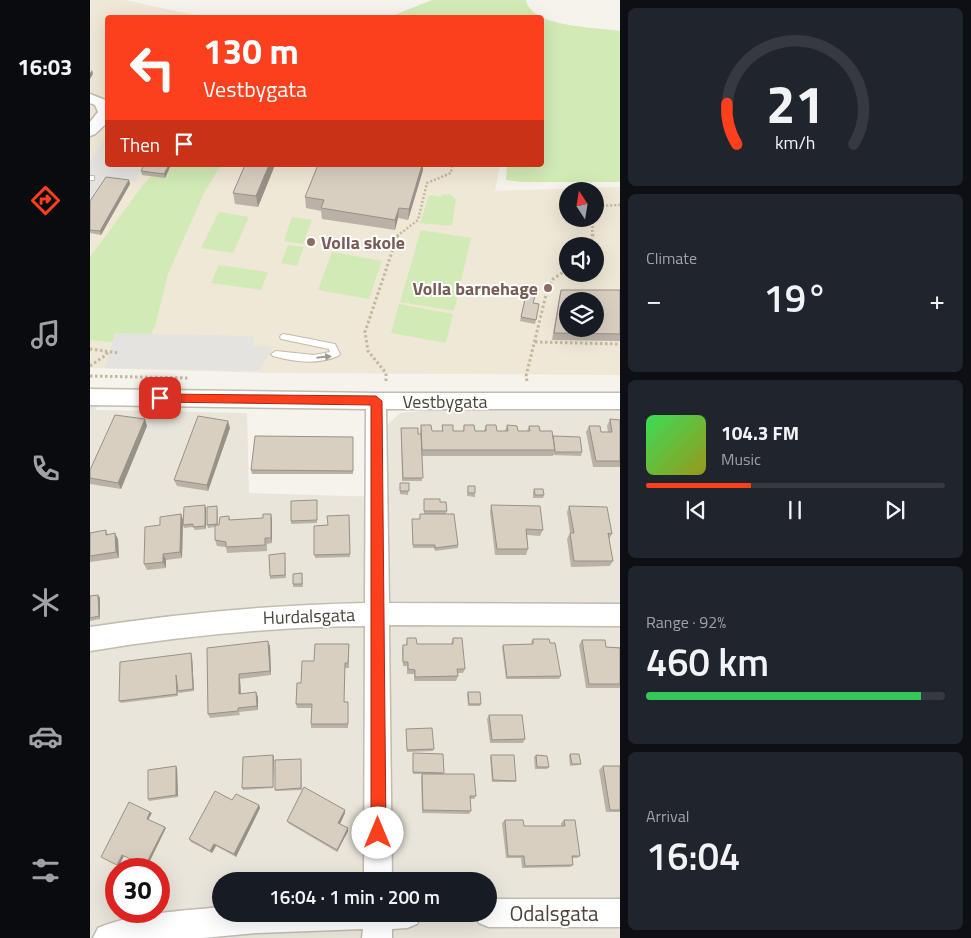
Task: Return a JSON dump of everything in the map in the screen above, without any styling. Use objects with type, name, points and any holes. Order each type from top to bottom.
[{"type":"street","points":[[90,98],[101,102],[105,110]]},
{"type":"street","name":"Vestbygata","points":[[91,399],[620,401]]},
{"type":"street","points":[[376,401],[378,872]]},
{"type":"street","name":"Hurdalsgata","points":[[90,640],[172,626],[293,616],[377,614],[620,615]]},
{"type":"street","name":"Odalsgata","points":[[497,913],[620,913]]},
{"type":"street","points":[[108,938],[182,925],[220,922]]},
{"type":"lane","points":[[276,354],[308,358],[329,357],[335,354],[332,346],[325,343],[284,337]]},
{"type":"path","points":[[394,381],[386,381],[386,373],[368,351],[365,332],[398,234],[418,220],[428,183],[451,173],[452,167]]},
{"type":"path","points":[[604,206],[620,205]]},
{"type":"path","points":[[527,381],[547,291],[553,279],[559,275]]},
{"type":"path","points":[[535,342],[620,344]]},
{"type":"path","points":[[90,349],[119,353]]},
{"type":"path","points":[[90,366],[106,356],[108,351]]},
{"type":"path","points":[[90,376],[194,378]]},
{"type":"path","points":[[517,381],[536,381]]},
{"type":"shaded area","name":"Volla skole","points":[[90,0],[125,0],[195,15],[105,15],[105,167],[500,167],[495,191],[559,189],[559,228],[604,228],[604,188],[620,187],[620,375],[274,373],[90,368]]},
{"type":"shaded area","points":[[105,138],[105,167],[143,167],[135,182],[121,180],[90,206],[90,162]]},
{"type":"shaded area","points":[[115,333],[254,336],[253,346],[273,347],[259,371],[105,368]]},
{"type":"shaded area","points":[[90,395],[105,395],[95,410],[247,413],[249,493],[384,497],[386,426],[400,413],[541,400],[620,403],[620,938],[90,938]]},
{"type":"green space","points":[[432,0],[526,0],[531,9],[539,15],[394,15]]},
{"type":"green space","points":[[544,18],[582,27],[620,31],[620,182],[521,182],[506,180],[507,167],[544,167]]},
{"type":"green space","points":[[160,167],[221,167],[204,193],[168,274],[155,326],[147,341],[130,344],[90,340],[90,257],[143,185]]},
{"type":"green space","points":[[429,195],[441,197],[442,195],[448,195],[455,198],[452,226],[420,223]]},
{"type":"green space","points":[[219,212],[249,217],[233,253],[201,248]]},
{"type":"green space","points":[[292,217],[312,220],[303,244],[284,241]]},
{"type":"green space","points":[[421,230],[471,238],[454,311],[400,302]]},
{"type":"green space","points":[[288,245],[304,247],[297,266],[281,263]]},
{"type":"green space","points":[[332,252],[382,261],[369,299],[318,290]]},
{"type":"green space","points":[[219,265],[268,272],[261,290],[211,283]]},
{"type":"green space","points":[[399,304],[453,314],[446,343],[391,333]]},
{"type":"building","points":[[143,167],[168,167],[164,174],[141,171]]},
{"type":"building","points":[[244,167],[268,167],[256,196],[233,193]]},
{"type":"building","points":[[317,167],[421,167],[409,209],[399,208],[395,220],[321,208],[324,200],[305,197]]},
{"type":"building","points":[[106,177],[129,180],[100,231],[90,230],[90,201]]},
{"type":"building","points":[[561,290],[620,290],[620,334],[604,334],[604,292],[561,292]]},
{"type":"building","points":[[526,295],[535,296],[533,303],[539,304],[536,320],[521,317]]},
{"type":"building","points":[[559,302],[559,333],[554,333]]},
{"type":"building","points":[[115,415],[145,419],[118,483],[90,478],[90,470]]},
{"type":"building","points":[[198,416],[228,421],[207,485],[174,480]]},
{"type":"building","points":[[610,419],[620,420],[620,461],[596,461],[589,426],[600,426],[601,432],[612,432]]},
{"type":"building","points":[[421,425],[431,425],[432,431],[443,431],[442,425],[453,425],[453,431],[464,431],[464,425],[474,425],[475,431],[486,431],[486,425],[496,425],[497,431],[508,431],[507,425],[517,426],[518,431],[530,431],[529,426],[539,426],[540,431],[552,431],[555,450],[422,450]]},
{"type":"building","points":[[401,428],[418,428],[418,434],[421,434],[423,478],[403,478]]},
{"type":"building","points":[[255,436],[353,437],[353,471],[251,470]]},
{"type":"building","points":[[553,436],[580,437],[582,452],[555,452]]},
{"type":"building","points":[[400,483],[409,483],[409,491],[400,491]]},
{"type":"building","points":[[468,486],[475,486],[475,493],[468,493]]},
{"type":"building","points":[[534,489],[543,489],[544,495],[535,495]]},
{"type":"building","points":[[424,499],[440,499],[440,502],[446,502],[447,511],[424,511]]},
{"type":"building","points":[[317,500],[317,520],[291,521],[291,501]]},
{"type":"building","points":[[205,505],[205,526],[193,527],[193,524],[183,525],[184,507]]},
{"type":"building","points":[[491,505],[540,506],[543,530],[526,529],[528,549],[497,549]]},
{"type":"building","points":[[217,506],[217,524],[207,525],[207,507]]},
{"type":"building","points":[[569,506],[607,507],[612,534],[608,533],[613,561],[574,561],[570,533],[574,533]]},
{"type":"building","points":[[181,514],[180,552],[163,554],[163,562],[144,564],[145,527],[160,525],[160,517]]},
{"type":"building","points":[[263,514],[271,514],[271,538],[265,538],[265,545],[226,547],[226,542],[215,540],[215,525],[219,525],[220,517],[229,516],[229,520],[263,518]]},
{"type":"building","points":[[420,514],[454,514],[458,545],[435,548],[435,545],[413,545],[412,519],[420,519]]},
{"type":"building","points":[[349,515],[350,554],[314,555],[314,526],[328,525],[327,516]]},
{"type":"building","points":[[106,530],[106,535],[115,533],[116,552],[90,556],[90,533]]},
{"type":"building","points":[[285,553],[285,575],[270,576],[269,555]]},
{"type":"building","points":[[302,573],[302,584],[293,584],[293,574]]},
{"type":"building","points":[[98,595],[99,616],[90,618],[90,596]]},
{"type":"building","points":[[407,638],[416,638],[417,644],[453,644],[453,638],[462,638],[465,669],[457,669],[458,676],[415,677],[415,670],[408,669],[408,662],[403,662],[403,645],[407,645]]},
{"type":"building","points":[[533,639],[549,639],[550,643],[555,643],[561,676],[507,677],[503,645],[533,644]]},
{"type":"building","points":[[582,640],[605,640],[606,647],[620,648],[620,684],[589,684]]},
{"type":"building","points":[[268,641],[270,671],[239,674],[239,694],[256,692],[257,706],[238,708],[238,711],[208,714],[207,648]]},
{"type":"building","points":[[315,644],[349,644],[348,663],[345,663],[344,702],[348,702],[348,724],[311,724],[312,704],[296,704],[297,683],[301,683],[302,661],[314,661]]},
{"type":"building","points":[[191,653],[193,689],[178,691],[176,675],[177,694],[119,701],[120,662]]},
{"type":"building","points":[[468,692],[480,692],[481,704],[469,704]]},
{"type":"building","points":[[489,715],[522,715],[525,739],[492,740]]},
{"type":"building","points":[[432,728],[434,749],[407,750],[406,729]]},
{"type":"building","points":[[413,753],[443,754],[444,773],[413,772]]},
{"type":"building","points":[[570,754],[579,754],[581,764],[572,764]]},
{"type":"building","points":[[273,755],[273,787],[242,788],[243,757]]},
{"type":"building","points":[[491,755],[514,755],[516,781],[493,780]]},
{"type":"building","points":[[536,755],[547,756],[549,767],[537,767]]},
{"type":"building","points":[[301,759],[301,788],[275,790],[275,760]]},
{"type":"building","points":[[176,766],[176,795],[148,799],[148,770]]},
{"type":"building","points":[[603,766],[620,766],[620,810],[610,810]]},
{"type":"building","points":[[422,774],[474,774],[476,796],[470,796],[471,811],[423,810]]},
{"type":"building","points":[[304,787],[345,810],[338,823],[348,828],[337,850],[287,821]]},
{"type":"building","points":[[215,791],[232,800],[236,794],[259,805],[234,854],[214,844],[210,851],[189,839]]},
{"type":"building","points":[[129,802],[150,812],[147,819],[165,827],[149,858],[128,858],[122,855],[120,858],[105,859],[101,857]]},
{"type":"building","points":[[505,820],[523,820],[524,826],[565,826],[564,820],[575,820],[580,856],[572,856],[573,865],[525,866],[524,856],[508,856]]},
{"type":"place","name":"Volla skole","points":[[311,242]]},
{"type":"place","name":"Volla barnehage","points":[[548,288]]},
{"type":"route","points":[[160,398],[376,401],[378,833]]}]
